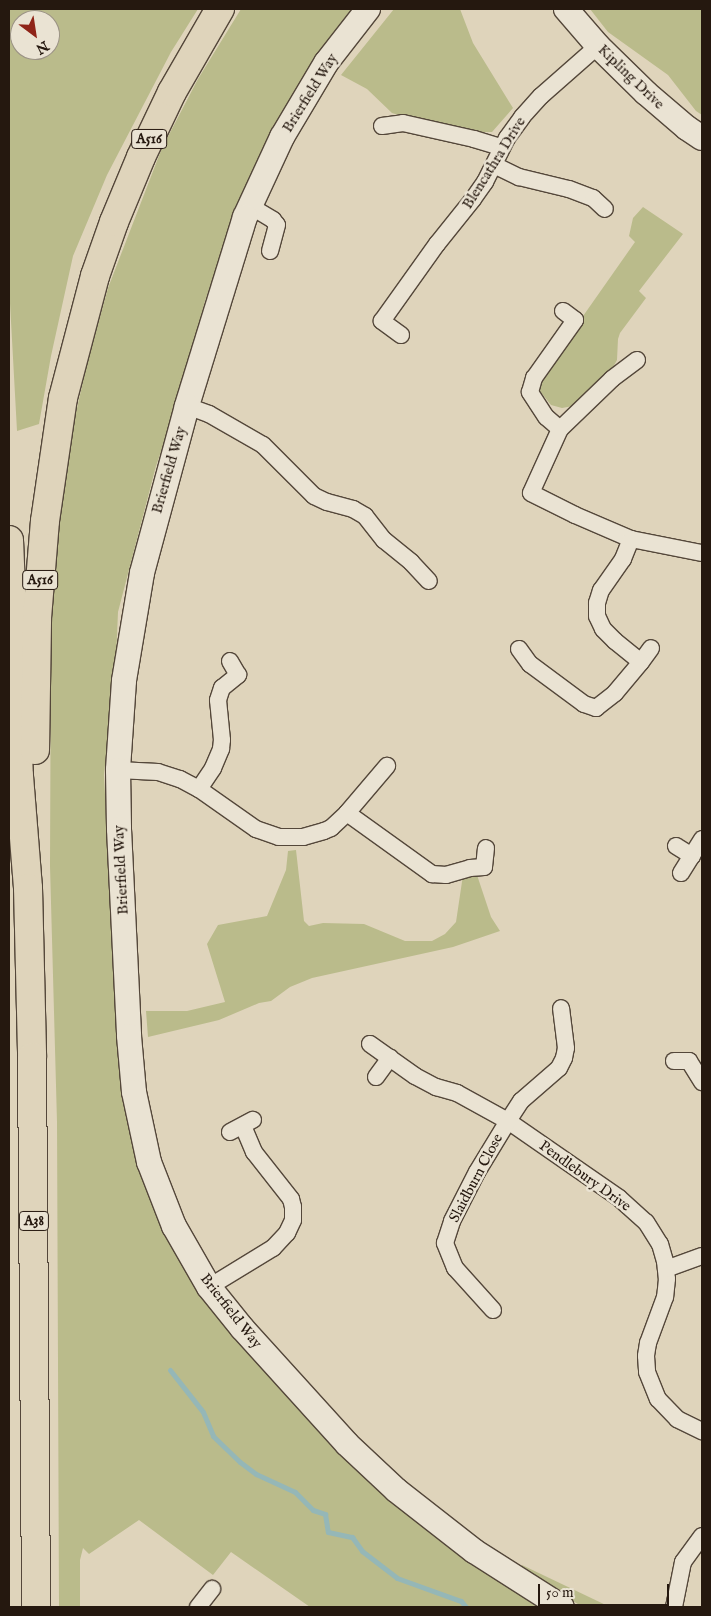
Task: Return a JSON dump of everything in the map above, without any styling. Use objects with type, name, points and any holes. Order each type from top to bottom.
[{"type":"highway","name":"A516","points":[[28,888],[35,778],[37,618],[45,522],[63,398],[95,276],[114,222],[141,157],[172,92],[220,9]]},
{"type":"highway","name":"A38","points":[[9,540],[19,776],[28,888],[32,1077],[36,1607]]},
{"type":"street","name":"Brierfield Way","points":[[368,9],[326,63],[294,116],[282,137],[250,206],[187,406],[152,530],[134,611],[124,681],[118,770],[129,1036],[134,1092],[140,1129],[149,1162],[174,1226],[209,1287],[248,1334],[347,1444],[396,1490],[468,1546],[562,1607]]},
{"type":"street","name":"Kipling Drive","points":[[566,9],[598,46],[646,93],[687,128],[702,138]]},
{"type":"street","name":"Blencathra Drive","points":[[402,335],[382,321],[437,244],[474,199],[494,165],[501,147],[522,116],[541,96],[598,46]]},
{"type":"street","points":[[382,126],[403,123],[501,147]]},
{"type":"street","points":[[494,165],[519,178],[569,189],[593,198],[605,209]]},
{"type":"street","points":[[250,206],[277,225],[270,250]]},
{"type":"street","points":[[560,429],[546,417],[530,392],[534,378],[575,320],[563,311]]},
{"type":"street","points":[[637,360],[612,380],[560,429],[531,493],[574,515],[631,539],[701,550]]},
{"type":"street","points":[[187,406],[209,414],[263,445],[314,496],[352,509],[365,516],[384,540],[411,562],[429,581]]},
{"type":"street","points":[[631,539],[623,559],[601,590],[597,603],[597,616],[603,629],[615,642],[641,662]]},
{"type":"street","points":[[519,650],[530,664],[584,704],[596,708],[615,693],[651,648]]},
{"type":"street","points":[[199,789],[221,749],[222,740],[218,700],[222,688],[238,675],[230,661]]},
{"type":"street","points":[[118,770],[158,772],[180,779],[199,789],[256,830],[279,837],[302,836],[331,828],[346,814],[388,766]]},
{"type":"street","points":[[346,814],[432,874],[446,875],[470,868],[484,867],[486,848]]},
{"type":"street","points":[[681,873],[702,839]]},
{"type":"street","points":[[676,846],[692,856]]},
{"type":"street","name":"Slaidburn Close","points":[[493,1310],[455,1268],[445,1243],[452,1221],[477,1172],[508,1121],[521,1101],[558,1068],[564,1058],[566,1048],[561,1008]]},
{"type":"street","name":"Pendlebury Drive","points":[[370,1044],[436,1088],[457,1093],[508,1121],[620,1198],[635,1212],[656,1237],[666,1268],[664,1297],[648,1343],[646,1356],[647,1372],[658,1399],[677,1419],[702,1431]]},
{"type":"street","points":[[376,1077],[390,1058]]},
{"type":"street","points":[[674,1061],[689,1061],[702,1082]]},
{"type":"street","points":[[209,1287],[274,1248],[287,1233],[293,1220],[293,1207],[290,1199],[254,1152],[242,1126]]},
{"type":"street","points":[[666,1268],[702,1256]]},
{"type":"street","points":[[674,1607],[681,1568],[686,1556],[702,1536]]},
{"type":"street","points":[[198,1607],[212,1590]]},
{"type":"green space","points":[[9,9],[198,9],[171,52],[107,175],[73,256],[51,356],[39,424],[17,431],[9,285]]},
{"type":"green space","points":[[241,9],[353,9],[297,87],[242,194],[205,301],[174,414],[156,466],[118,612],[116,659],[104,775],[119,1069],[125,1101],[135,1149],[250,1349],[543,1607],[310,1607],[231,1552],[213,1575],[139,1520],[89,1554],[83,1548],[80,1560],[80,1607],[59,1607],[57,1122],[50,866],[51,623],[57,532],[75,417],[87,364],[108,288],[162,148],[198,79]]},
{"type":"green space","points":[[394,9],[460,9],[473,43],[513,108],[492,132],[455,132],[392,113],[367,89],[341,75]]},
{"type":"green space","points":[[590,9],[702,9],[702,115],[696,111],[668,75],[608,32]]},
{"type":"green space","points":[[643,207],[683,234],[639,291],[646,298],[620,333],[617,360],[612,369],[573,406],[562,408],[551,405],[539,390],[541,376],[635,242],[629,236],[633,218]]},
{"type":"green space","points":[[296,850],[304,921],[309,926],[323,923],[364,924],[405,941],[432,941],[445,934],[456,922],[463,875],[477,875],[491,917],[500,931],[453,947],[312,978],[290,987],[271,1001],[259,1003],[219,1020],[148,1037],[146,1011],[187,1011],[225,1002],[207,944],[218,925],[267,916],[286,870],[288,851]]},
{"type":"green space","points":[[522,1565],[610,1607],[583,1607],[520,1570]]},
{"type":"waterway","points":[[170,1370],[203,1412],[213,1436],[240,1462],[256,1474],[295,1492],[313,1510],[325,1514],[328,1532],[352,1537],[362,1551],[397,1578],[461,1601],[466,1607]]}]
